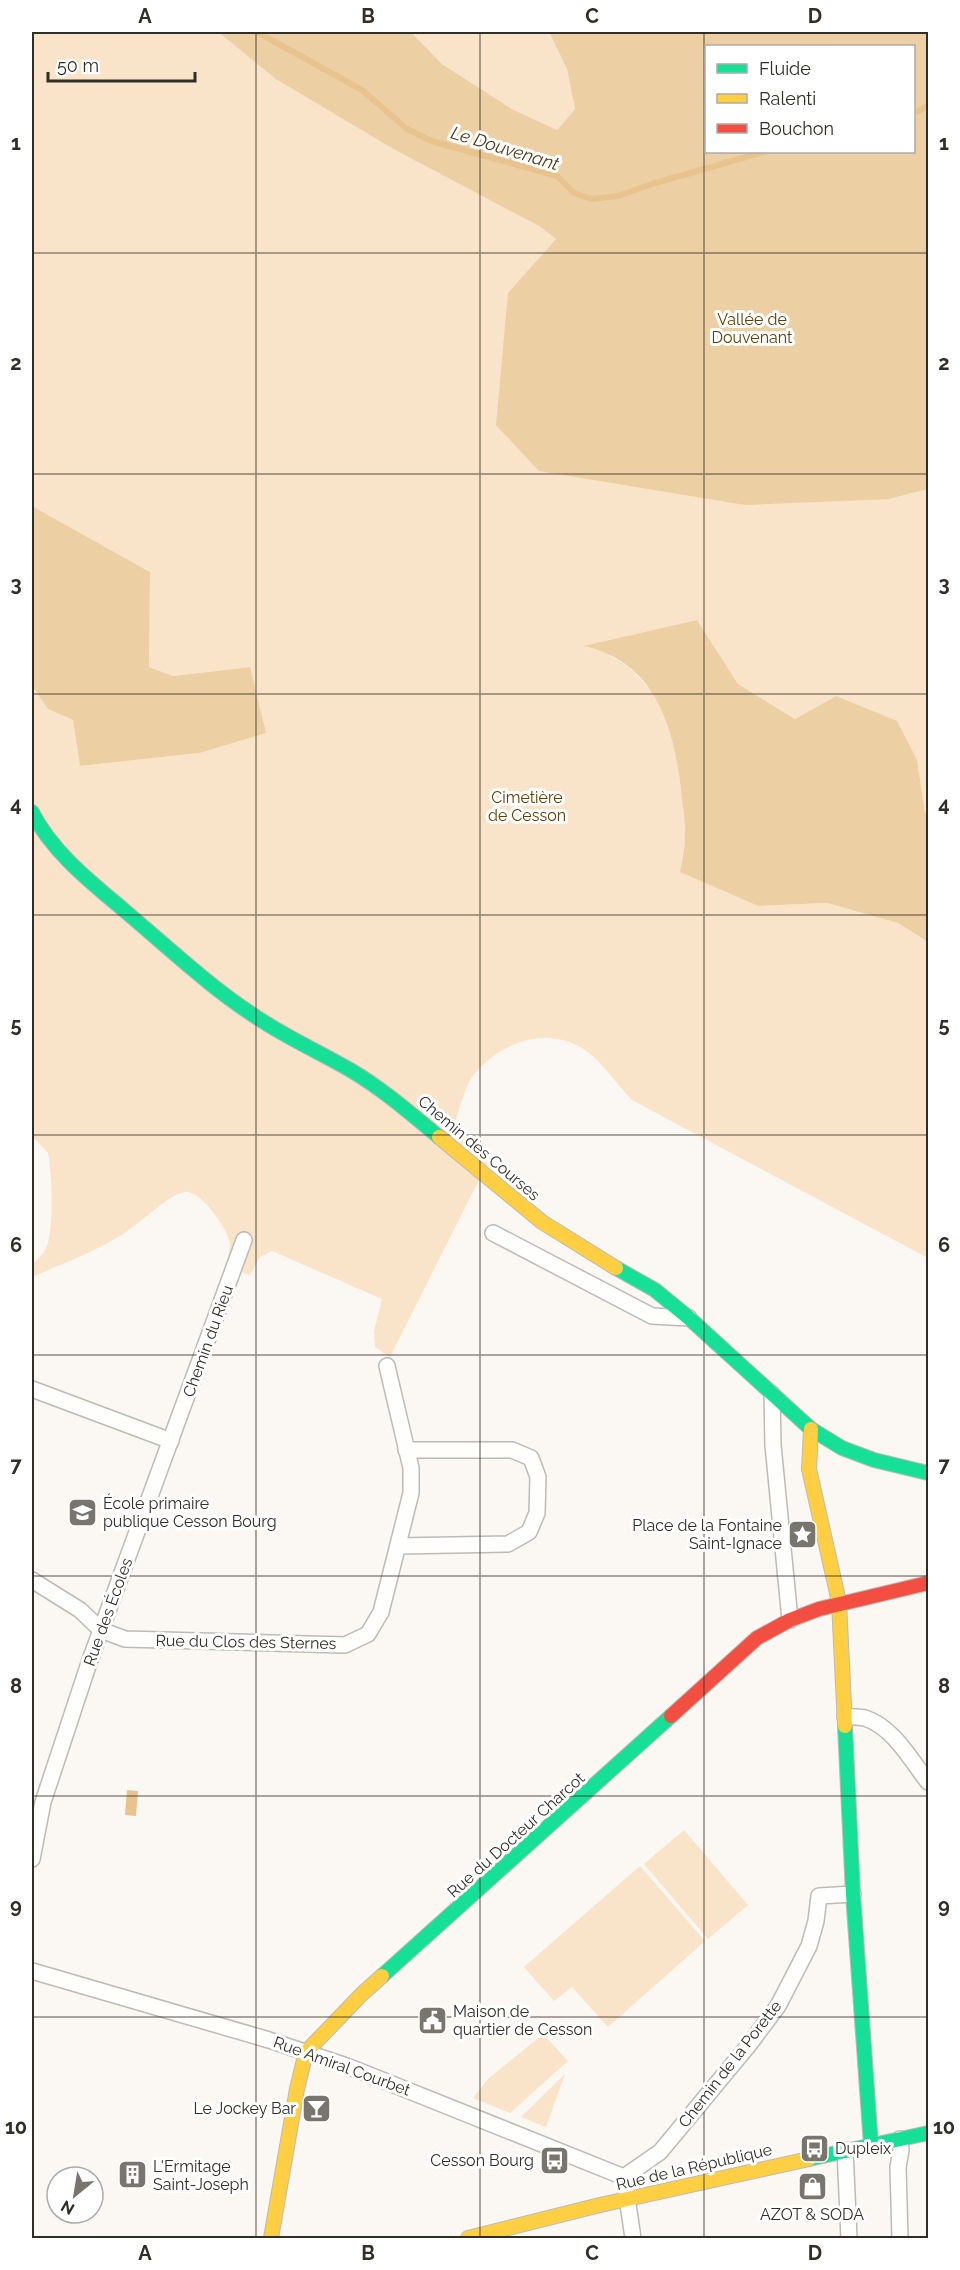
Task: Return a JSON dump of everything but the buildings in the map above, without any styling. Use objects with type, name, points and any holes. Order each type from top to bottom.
[{"type":"street","name":"Chemin des Courses","points":[[32,812],[58,849],[105,894],[226,996],[265,1023],[354,1072],[395,1101],[542,1222],[594,1256],[654,1290],[811,1429],[842,1448],[874,1460],[928,1473]]},
{"type":"street","points":[[493,1233],[652,1316],[688,1318]]},
{"type":"street","name":"Chemin du Rieu","points":[[171,1441],[244,1240]]},
{"type":"street","name":"Rue du Clos des Sternes","points":[[101,1630],[125,1639],[345,1645],[368,1634],[381,1612],[411,1493],[411,1468],[387,1366]]},
{"type":"street","points":[[32,1389],[171,1441]]},
{"type":"street","points":[[772,1394],[773,1445],[790,1620]]},
{"type":"street","points":[[811,1429],[809,1468],[839,1602],[853,1894],[871,2145]]},
{"type":"street","name":"Rue des Écoles","points":[[32,1859],[43,1802],[101,1630],[171,1441]]},
{"type":"street","points":[[398,1546],[508,1544],[529,1532],[537,1513],[538,1477],[531,1458],[512,1450],[406,1450]]},
{"type":"street","points":[[32,1580],[80,1610],[101,1630]]},
{"type":"street","name":"Rue du Docteur Charcot","points":[[271,2238],[297,2089],[306,2052],[320,2034],[757,1638],[790,1620],[839,1602],[928,1583]]},
{"type":"street","points":[[845,1716],[864,1718],[883,1728],[900,1745],[928,1782]]},
{"type":"street","name":"Chemin de la Porette","points":[[624,2177],[660,2152],[748,2046],[778,2006],[809,1946],[816,1921],[819,1896],[853,1894]]},
{"type":"street","name":"Rue Amiral Courbet","points":[[32,1971],[306,2052],[412,2091],[624,2177]]},
{"type":"street","name":"Rue de la République","points":[[468,2238],[628,2199],[928,2133]]},
{"type":"street","points":[[900,2139],[898,2167],[900,2238]]},
{"type":"street","points":[[845,2150],[849,2238]]},
{"type":"street","points":[[624,2177],[633,2238]]},
{"type":"green space","name":"Cimetière de Cesson","points":[[32,32],[218,32],[277,79],[395,150],[539,226],[556,239],[508,293],[889,499],[928,489],[928,817],[925,812],[917,760],[836,696],[795,719],[738,684],[697,620],[586,647],[603,651],[630,668],[656,696],[668,724],[677,757],[686,834],[680,872],[758,906],[827,903],[898,923],[928,942],[928,1258],[632,1100],[604,1067],[585,1050],[555,1039],[539,1038],[509,1046],[496,1054],[469,1082],[453,1129],[489,1160],[390,1357],[375,1347],[374,1331],[382,1299],[272,1251],[260,1257],[250,1275],[226,1267],[230,1246],[227,1234],[204,1202],[190,1193],[177,1194],[109,1242],[32,1277],[32,1264],[43,1254],[47,1246],[51,1226],[52,1200],[48,1153],[36,1140],[32,1139],[32,686],[48,709],[73,720],[80,766],[199,753],[250,667],[173,676],[149,667],[150,572],[32,506]]},
{"type":"green space","name":"Vallée de Douvenant","points":[[218,32],[411,32],[442,64],[512,109],[557,130],[575,109],[567,69],[549,32],[928,32],[928,489],[889,499],[745,505],[539,471],[496,425],[508,293],[556,239],[539,226],[395,150],[276,79]]},
{"type":"green space","points":[[411,32],[549,32],[567,69],[575,109],[557,130],[512,109],[442,64]]},
{"type":"green space","points":[[32,506],[150,572],[149,667],[173,676],[250,667],[266,733],[199,753],[80,766],[73,720],[48,709],[32,686]]},
{"type":"green space","points":[[697,620],[738,684],[795,719],[836,696],[897,721],[917,760],[925,812],[928,817],[928,942],[898,923],[827,903],[758,906],[680,872],[684,845],[684,819],[678,766],[666,721],[644,682],[628,666],[608,654],[584,646]]},
{"type":"green space","points":[[684,1830],[748,1905],[708,1939],[644,1864]]},
{"type":"green space","points":[[640,1866],[705,1941],[608,2027],[572,1987],[554,2001],[524,1967]]},
{"type":"green space","points":[[543,2034],[568,2061],[510,2113],[473,2098],[488,2079]]},
{"type":"green space","points":[[565,2074],[546,2127],[521,2117]]},
{"type":"shaded area","points":[[127,1790],[138,1791],[136,1816],[125,1815]]},
{"type":"waterway","name":"Le Douvenant","points":[[257,32],[362,90],[407,129],[431,141],[557,176],[574,193],[592,199],[618,196],[760,153]]},
{"type":"waterway","name":"Le Douvenant","points":[[915,112],[928,106]]},
{"type":"traffic: fast","points":[[32,812],[50,840],[74,866],[210,983],[275,1029],[364,1078],[439,1137]]},
{"type":"traffic: fast","points":[[616,1268],[655,1290],[689,1318],[811,1429],[842,1448],[874,1460],[928,1473]]},
{"type":"traffic: fast","points":[[382,1976],[671,1716]]},
{"type":"traffic: fast","points":[[845,1726],[853,1894],[871,2145]]},
{"type":"traffic: fast","points":[[809,2159],[928,2133]]},
{"type":"traffic: slow","points":[[439,1137],[542,1222],[616,1268]]},
{"type":"traffic: slow","points":[[811,1429],[809,1469],[839,1602],[845,1726]]},
{"type":"traffic: slow","points":[[271,2238],[297,2089],[306,2052],[382,1976]]},
{"type":"traffic: slow","points":[[468,2238],[600,2205],[809,2159]]},
{"type":"traffic: jam","points":[[671,1716],[757,1638],[790,1620],[819,1609],[928,1583]]},
{"type":"place","name":"École primaire publique Cesson Bourg","points":[[82,1512]]},
{"type":"place","name":"Place de la Fontaine Saint-Ignace","points":[[803,1534]]},
{"type":"place","name":"Maison de quartier de Cesson","points":[[432,2020]]},
{"type":"place","name":"Le Jockey Bar","points":[[317,2108]]},
{"type":"place","name":"Dupleix","points":[[814,2148]]},
{"type":"place","name":"Cesson Bourg","points":[[555,2160]]},
{"type":"place","name":"L'Ermitage Saint-Joseph","points":[[132,2175]]},
{"type":"place","name":"AZOT & SODA","points":[[812,2186]]}]
